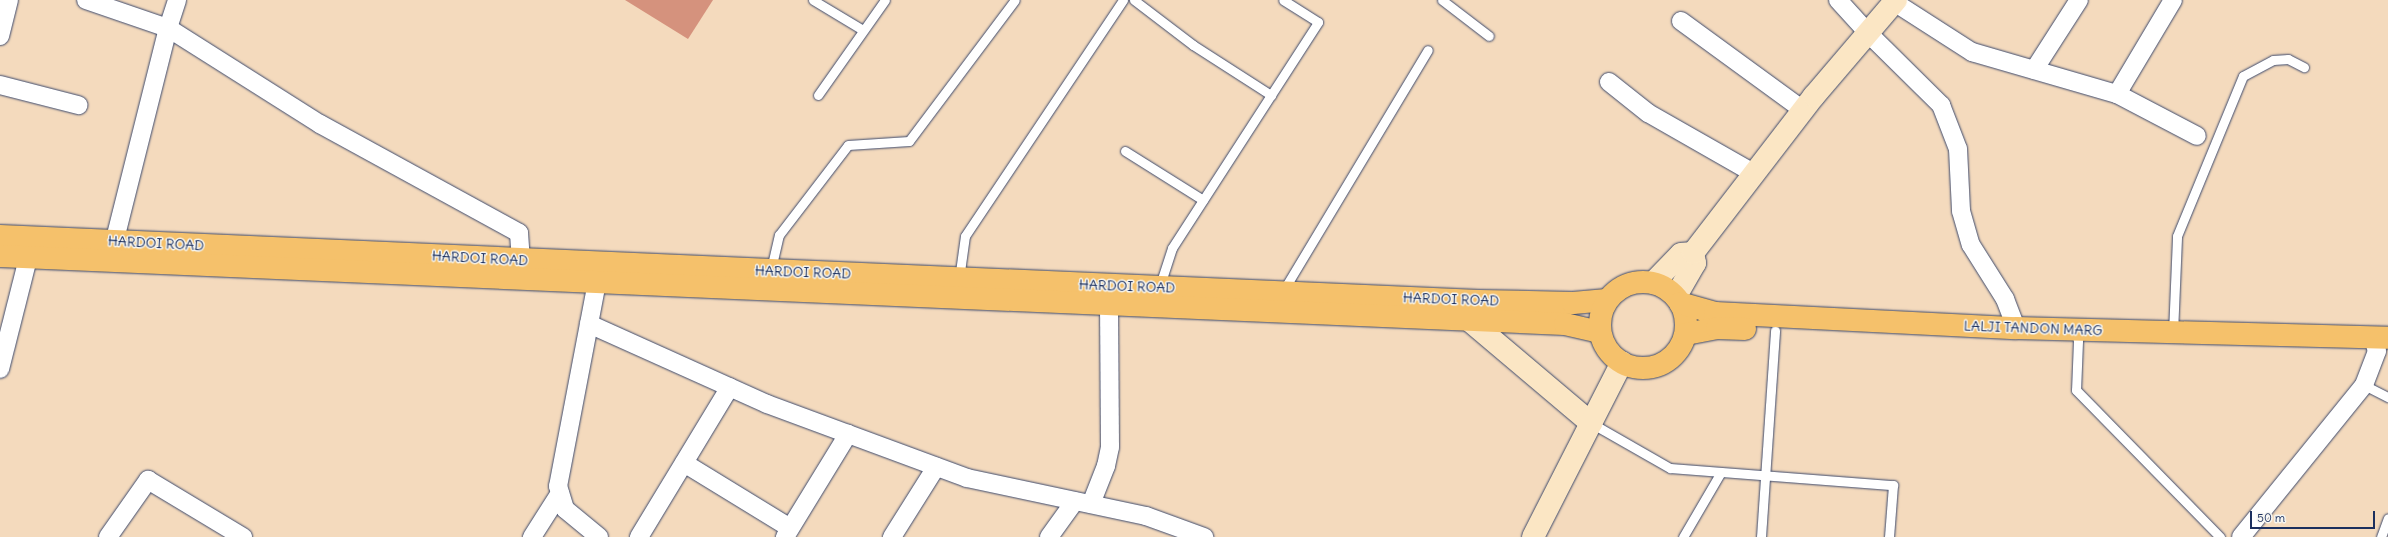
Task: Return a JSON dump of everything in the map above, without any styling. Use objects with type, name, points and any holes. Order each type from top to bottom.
[{"type":"main road","name":"HARDOI ROAD","points":[[0,236],[112,251],[598,273],[1109,304],[1158,296],[1282,292],[1469,310],[1564,324],[1600,332]]},
{"type":"main road","name":"HARDOI ROAD","points":[[0,256],[28,258],[112,251],[521,260],[598,273],[771,271],[960,279],[1158,296],[1469,310],[1607,300]]},
{"type":"main road","points":[[1639,282],[1653,283],[1666,289],[1678,300],[1686,318],[1686,334],[1677,352],[1665,362],[1651,368],[1632,367],[1616,359],[1606,347],[1600,332],[1600,315],[1607,300],[1620,288],[1639,282]]},
{"type":"main road","name":"LALJI TANDON MARG","points":[[1678,300],[1715,313],[2016,328],[2077,336],[2173,333],[2382,344]]},
{"type":"main road","name":"LALJI TANDON MARG","points":[[1686,334],[1717,328],[2382,344]]},
{"type":"street","points":[[0,36],[9,0]]},
{"type":"street","points":[[86,0],[168,28],[320,124],[518,233],[521,260]]},
{"type":"street","points":[[112,251],[168,28],[177,0]]},
{"type":"street","points":[[1838,0],[1868,33],[1941,105],[1958,149],[1961,211],[1971,245],[2005,299],[2016,328]]},
{"type":"street","points":[[2034,70],[2079,0]]},
{"type":"street","points":[[2117,94],[2173,0]]},
{"type":"street","points":[[1693,254],[1804,110],[1895,1],[1972,52],[2117,94],[2197,136]]},
{"type":"street","points":[[1681,21],[1804,110]]},
{"type":"street","points":[[1610,82],[1648,113],[1755,174]]},
{"type":"street","points":[[0,85],[78,105]]},
{"type":"street","points":[[1653,283],[1682,254],[1693,254]]},
{"type":"street","points":[[1678,300],[1695,263],[1693,254]]},
{"type":"street","points":[[0,369],[28,258]]},
{"type":"street","points":[[589,534],[565,509],[558,486],[598,273]]},
{"type":"street","points":[[1049,537],[1083,503],[1106,466],[1110,447],[1109,304]]},
{"type":"street","points":[[1469,310],[1591,423]]},
{"type":"street","points":[[589,324],[767,404],[967,478],[1146,516],[1204,537]]},
{"type":"street","points":[[2241,537],[2364,386],[2382,344]]},
{"type":"street","points":[[1533,537],[1622,362]]},
{"type":"street","points":[[639,537],[730,387]]},
{"type":"street","points":[[684,463],[788,533],[848,434]]},
{"type":"street","points":[[892,537],[936,467]]},
{"type":"street","points":[[108,537],[148,480],[243,537]]},
{"type":"street","points":[[532,537],[560,493]]},
{"type":"lane","points":[[813,0],[863,30]]},
{"type":"lane","points":[[818,95],[885,0]]},
{"type":"lane","points":[[771,271],[779,235],[848,145],[909,140],[1015,0]]},
{"type":"lane","points":[[960,279],[965,236],[1123,0]]},
{"type":"lane","points":[[1134,0],[1193,45],[1271,95]]},
{"type":"lane","points":[[1158,296],[1172,248],[1318,22],[1283,0]]},
{"type":"lane","points":[[1442,0],[1489,36]]},
{"type":"lane","points":[[1282,292],[1428,50]]},
{"type":"lane","points":[[2173,333],[2176,236],[2243,76],[2273,60],[2288,59],[2304,67]]},
{"type":"lane","points":[[1125,151],[1203,200]]},
{"type":"lane","points":[[1761,537],[1775,330]]},
{"type":"lane","points":[[2077,336],[2076,390],[2220,537]]},
{"type":"lane","points":[[2364,386],[2388,397]]},
{"type":"lane","points":[[1591,423],[1670,468],[1893,485],[1889,537]]},
{"type":"lane","points":[[1683,537],[1721,472]]},
{"type":"lane","points":[[2381,537],[2388,518]]},
{"type":"building","points":[[625,0],[713,0],[688,39]]}]
